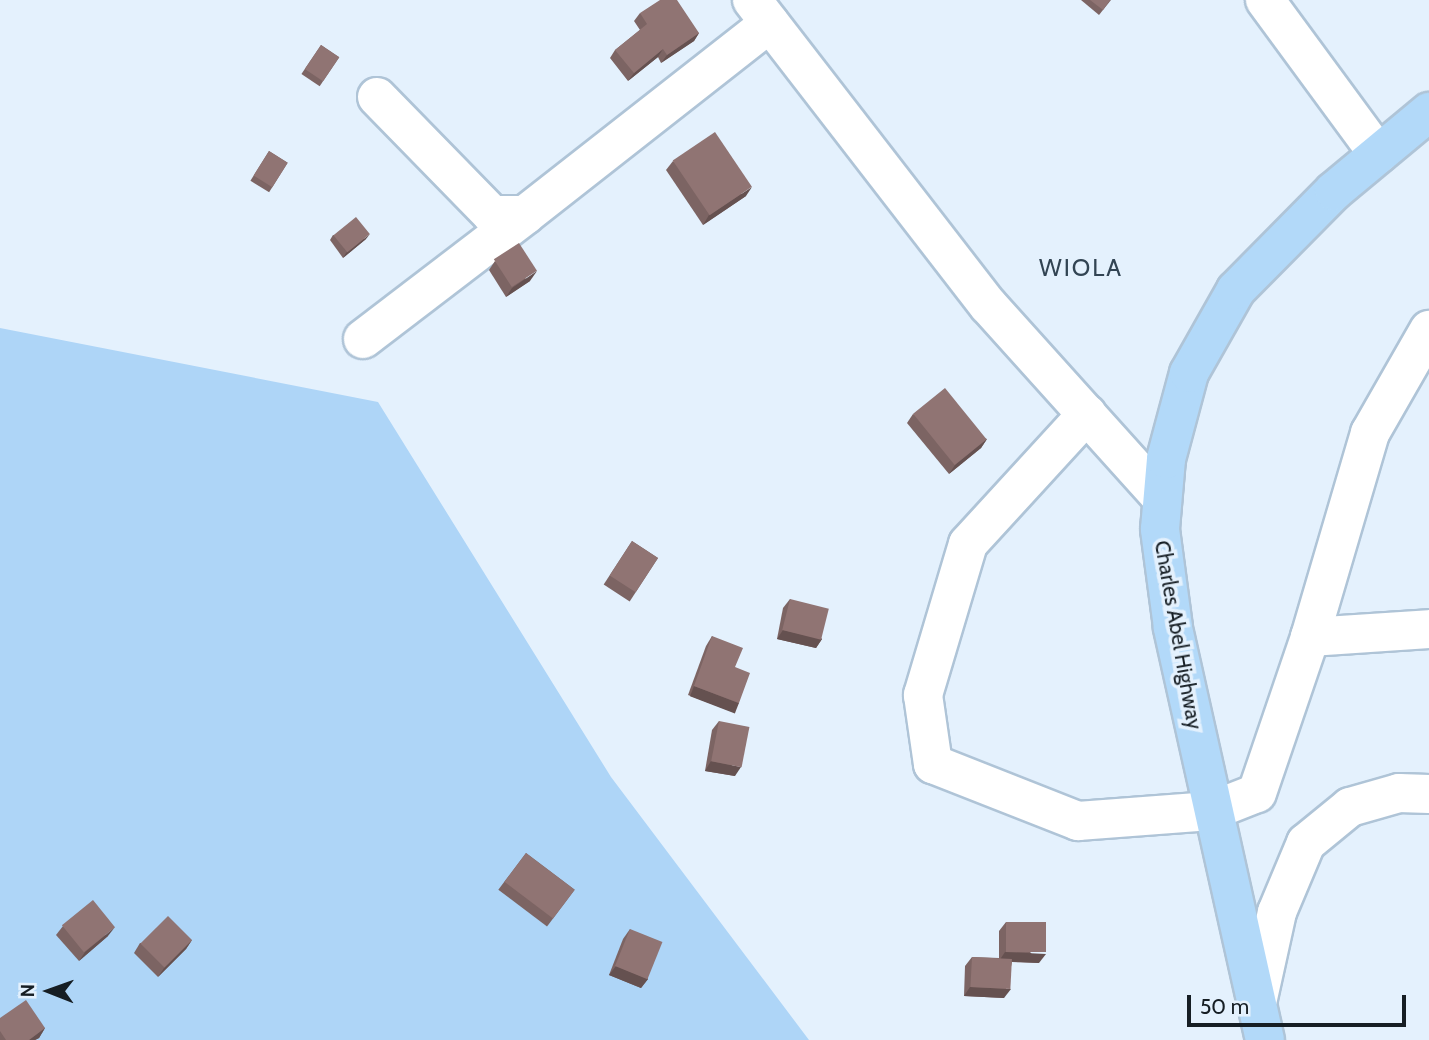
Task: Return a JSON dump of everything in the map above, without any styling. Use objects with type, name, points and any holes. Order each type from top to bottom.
[{"type":"main road","name":"Charles Abel Highway","points":[[1265,1040],[1211,811],[1173,627],[1160,529],[1166,459],[1189,373],[1236,290],[1334,191],[1429,112]]},
{"type":"street","points":[[1265,0],[1378,154]]},
{"type":"street","points":[[363,339],[525,215],[761,11],[988,305],[1162,498]]},
{"type":"street","points":[[377,97],[492,215],[525,215]]},
{"type":"street","points":[[1087,414],[968,544],[923,695],[933,764],[1078,821],[1211,811],[1257,793],[1311,636],[1370,433],[1429,330]]},
{"type":"street","points":[[1311,636],[1429,629]]},
{"type":"street","points":[[1257,1003],[1277,912],[1306,843],[1350,807],[1399,793],[1429,793]]},
{"type":"shaded area","points":[[0,328],[378,402],[611,777],[809,1040],[0,1040]]},
{"type":"building","points":[[660,0],[677,0],[699,33],[667,55],[663,49],[634,73],[615,50],[647,24],[640,13]]},
{"type":"building","points":[[1090,0],[1110,0],[1103,10]]},
{"type":"building","points":[[321,45],[339,57],[323,81],[305,69]]},
{"type":"building","points":[[715,132],[752,187],[710,215],[673,161]]},
{"type":"building","points":[[269,151],[288,163],[272,187],[254,176]]},
{"type":"building","points":[[356,217],[370,234],[347,252],[333,235]]},
{"type":"building","points":[[519,243],[537,271],[512,287],[494,259]]},
{"type":"building","points":[[945,388],[987,439],[955,465],[913,414]]},
{"type":"building","points":[[632,541],[658,558],[636,592],[610,575]]},
{"type":"building","points":[[790,599],[829,609],[821,640],[782,630]]},
{"type":"building","points":[[712,636],[743,648],[735,667],[750,673],[739,703],[694,686]]},
{"type":"building","points":[[719,721],[749,727],[742,767],[711,761]]},
{"type":"building","points":[[526,853],[575,890],[553,918],[504,882]]},
{"type":"building","points":[[93,900],[115,927],[84,952],[62,925]]},
{"type":"building","points":[[168,916],[192,940],[164,968],[140,944]]},
{"type":"building","points":[[1006,922],[1046,922],[1046,952],[1006,952]]},
{"type":"building","points":[[630,929],[662,942],[647,979],[615,966]]},
{"type":"building","points":[[972,957],[1012,959],[1010,989],[970,987]]},
{"type":"building","points":[[26,1000],[45,1028],[29,1040],[6,1040],[0,1031],[0,1018]]},
{"type":"district","name":"WIOLA","points":[[1081,268]]}]
